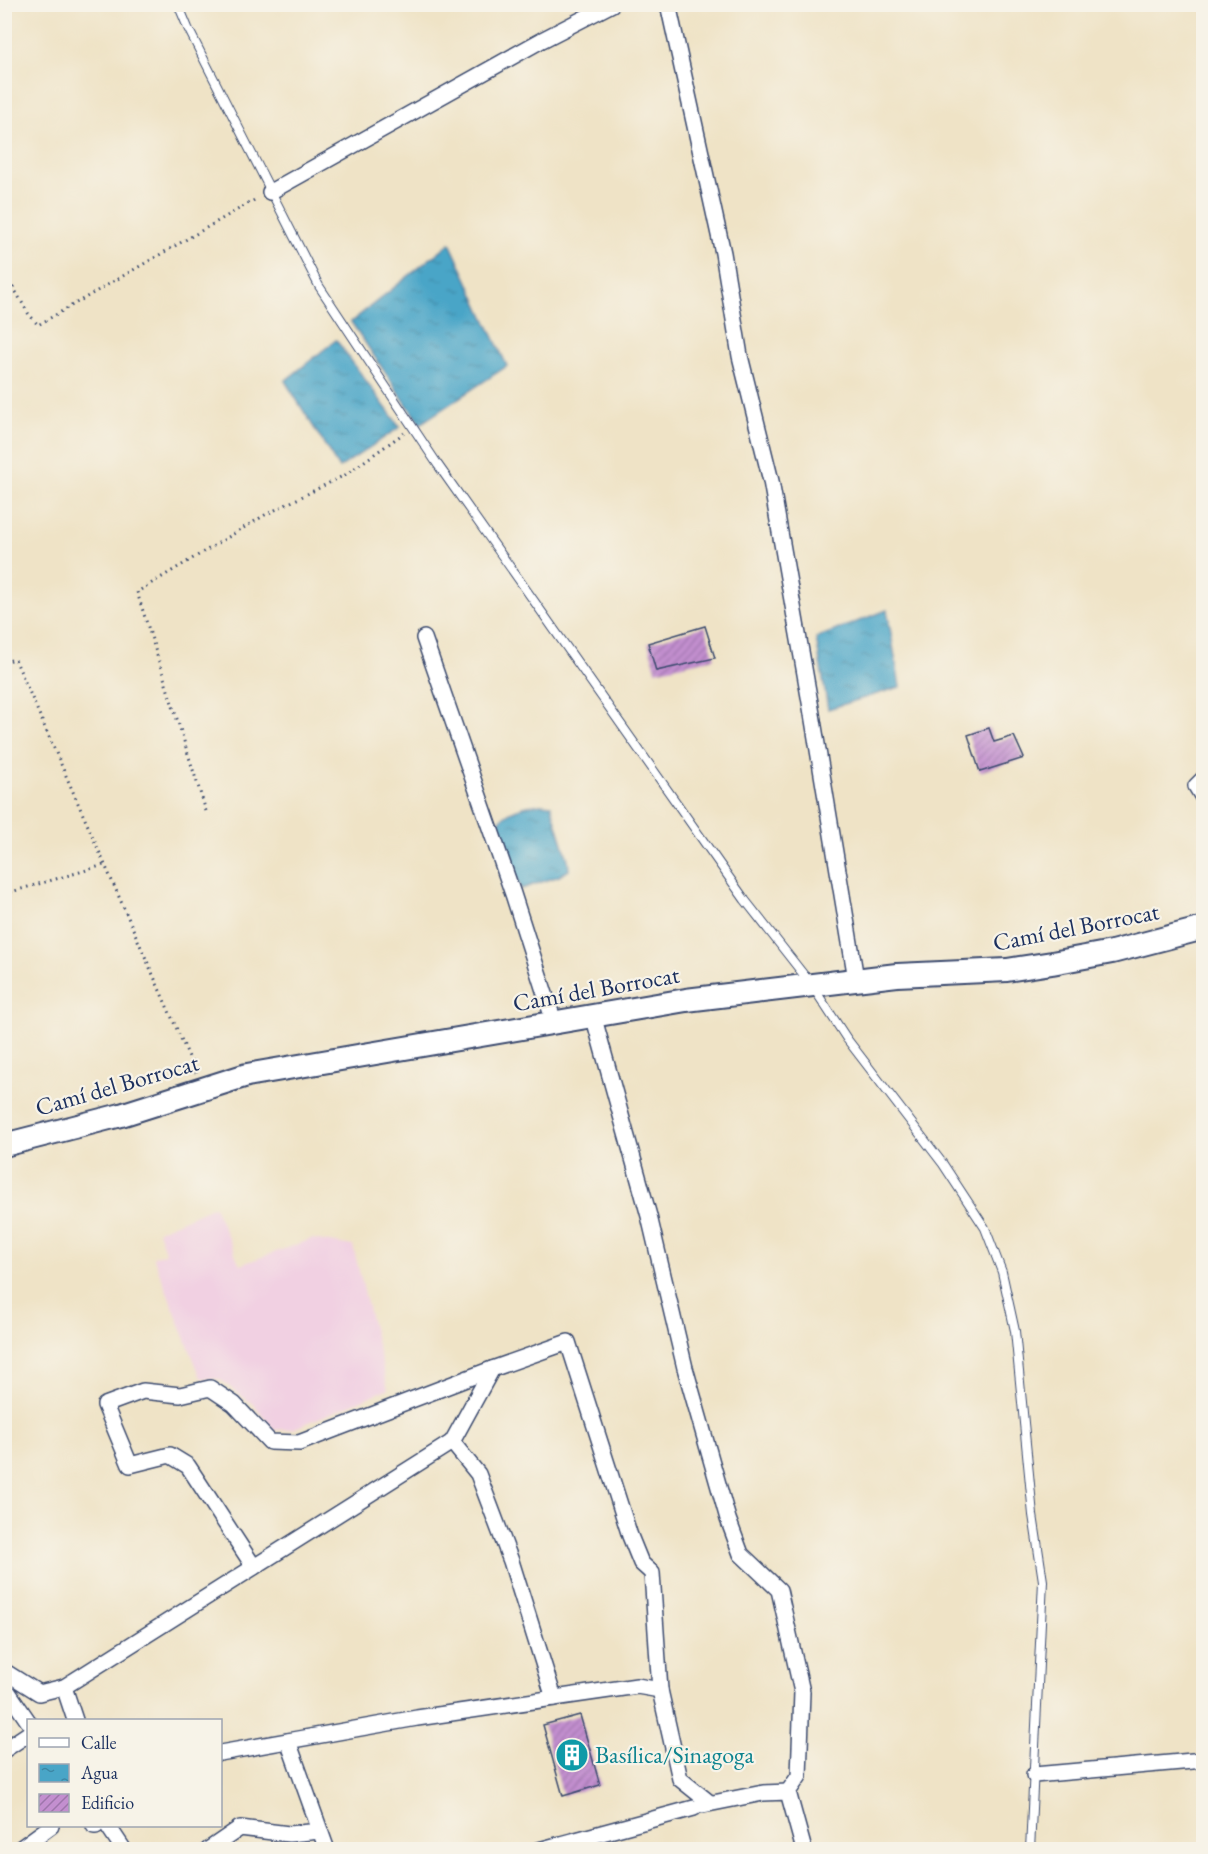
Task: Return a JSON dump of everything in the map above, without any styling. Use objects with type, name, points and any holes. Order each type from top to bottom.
[{"type":"street","points":[[270,192],[542,40],[612,4]]},
{"type":"street","points":[[668,4],[723,253],[740,356],[771,481],[856,980]]},
{"type":"street","points":[[424,638],[513,894],[554,1022]]},
{"type":"street","points":[[1203,778],[1196,786],[1203,799]]},
{"type":"street","name":"Camí del Borrocat","points":[[4,1145],[121,1115],[247,1075],[686,1000],[897,975],[1007,970],[1112,952],[1203,928]]},
{"type":"street","points":[[539,1850],[701,1806],[763,1793],[788,1791],[800,1776],[802,1692],[779,1590],[741,1554],[728,1519],[685,1368],[649,1216],[593,1015]]},
{"type":"street","points":[[254,1567],[188,1466],[170,1455],[130,1465],[105,1405],[142,1391],[180,1395],[210,1389],[234,1404],[270,1442],[299,1443],[568,1342],[630,1536],[641,1563],[652,1573],[660,1690],[680,1779],[701,1806]]},
{"type":"street","points":[[4,1671],[39,1692],[64,1688],[452,1443],[492,1369]]},
{"type":"street","points":[[452,1443],[478,1474],[511,1561],[554,1698]]},
{"type":"street","points":[[4,1686],[27,1720]]},
{"type":"street","points":[[222,1753],[417,1718],[554,1698],[638,1686],[660,1690]]},
{"type":"street","points":[[64,1688],[75,1719]]},
{"type":"street","points":[[4,1750],[27,1735]]},
{"type":"street","points":[[288,1741],[327,1850]]},
{"type":"street","points":[[1034,1775],[1203,1760]]},
{"type":"street","points":[[788,1791],[804,1850]]},
{"type":"street","points":[[18,1850],[50,1827]]},
{"type":"street","points":[[109,1827],[124,1850]]},
{"type":"street","points":[[208,1850],[240,1828],[289,1834],[320,1831]]},
{"type":"lane","points":[[178,4],[319,286],[412,427],[745,900],[812,984],[847,1039],[943,1164],[985,1228],[1002,1272],[1015,1331],[1033,1515],[1043,1581],[1030,1850]]},
{"type":"path","points":[[4,271],[28,313],[38,325],[270,192]]},
{"type":"path","points":[[206,811],[137,592],[265,515],[345,475],[412,427]]},
{"type":"path","points":[[4,662],[15,659],[203,1088]]},
{"type":"path","points":[[4,894],[104,865]]},
{"type":"shaded area","points":[[214,1206],[240,1265],[312,1239],[353,1246],[388,1389],[293,1429],[274,1430],[254,1405],[219,1379],[201,1378],[153,1256],[166,1254],[158,1231]]},
{"type":"water","points":[[450,243],[507,366],[420,424],[351,322]]},
{"type":"water","points":[[336,340],[400,427],[339,468],[285,381]]},
{"type":"water","points":[[887,610],[900,687],[828,709],[816,638]]},
{"type":"water","points":[[541,804],[551,805],[569,870],[559,876],[521,889],[503,846],[498,823],[511,812]]},
{"type":"building","points":[[705,626],[715,658],[656,671],[648,643]]},
{"type":"building","points":[[989,728],[994,742],[1014,736],[1024,758],[980,772],[968,735]]},
{"type":"building","name":"Basílica/Sinagoga","points":[[580,1715],[600,1785],[563,1796],[543,1725]]},
{"type":"place","name":"Basílica/Sinagoga","points":[[572,1755]]}]
